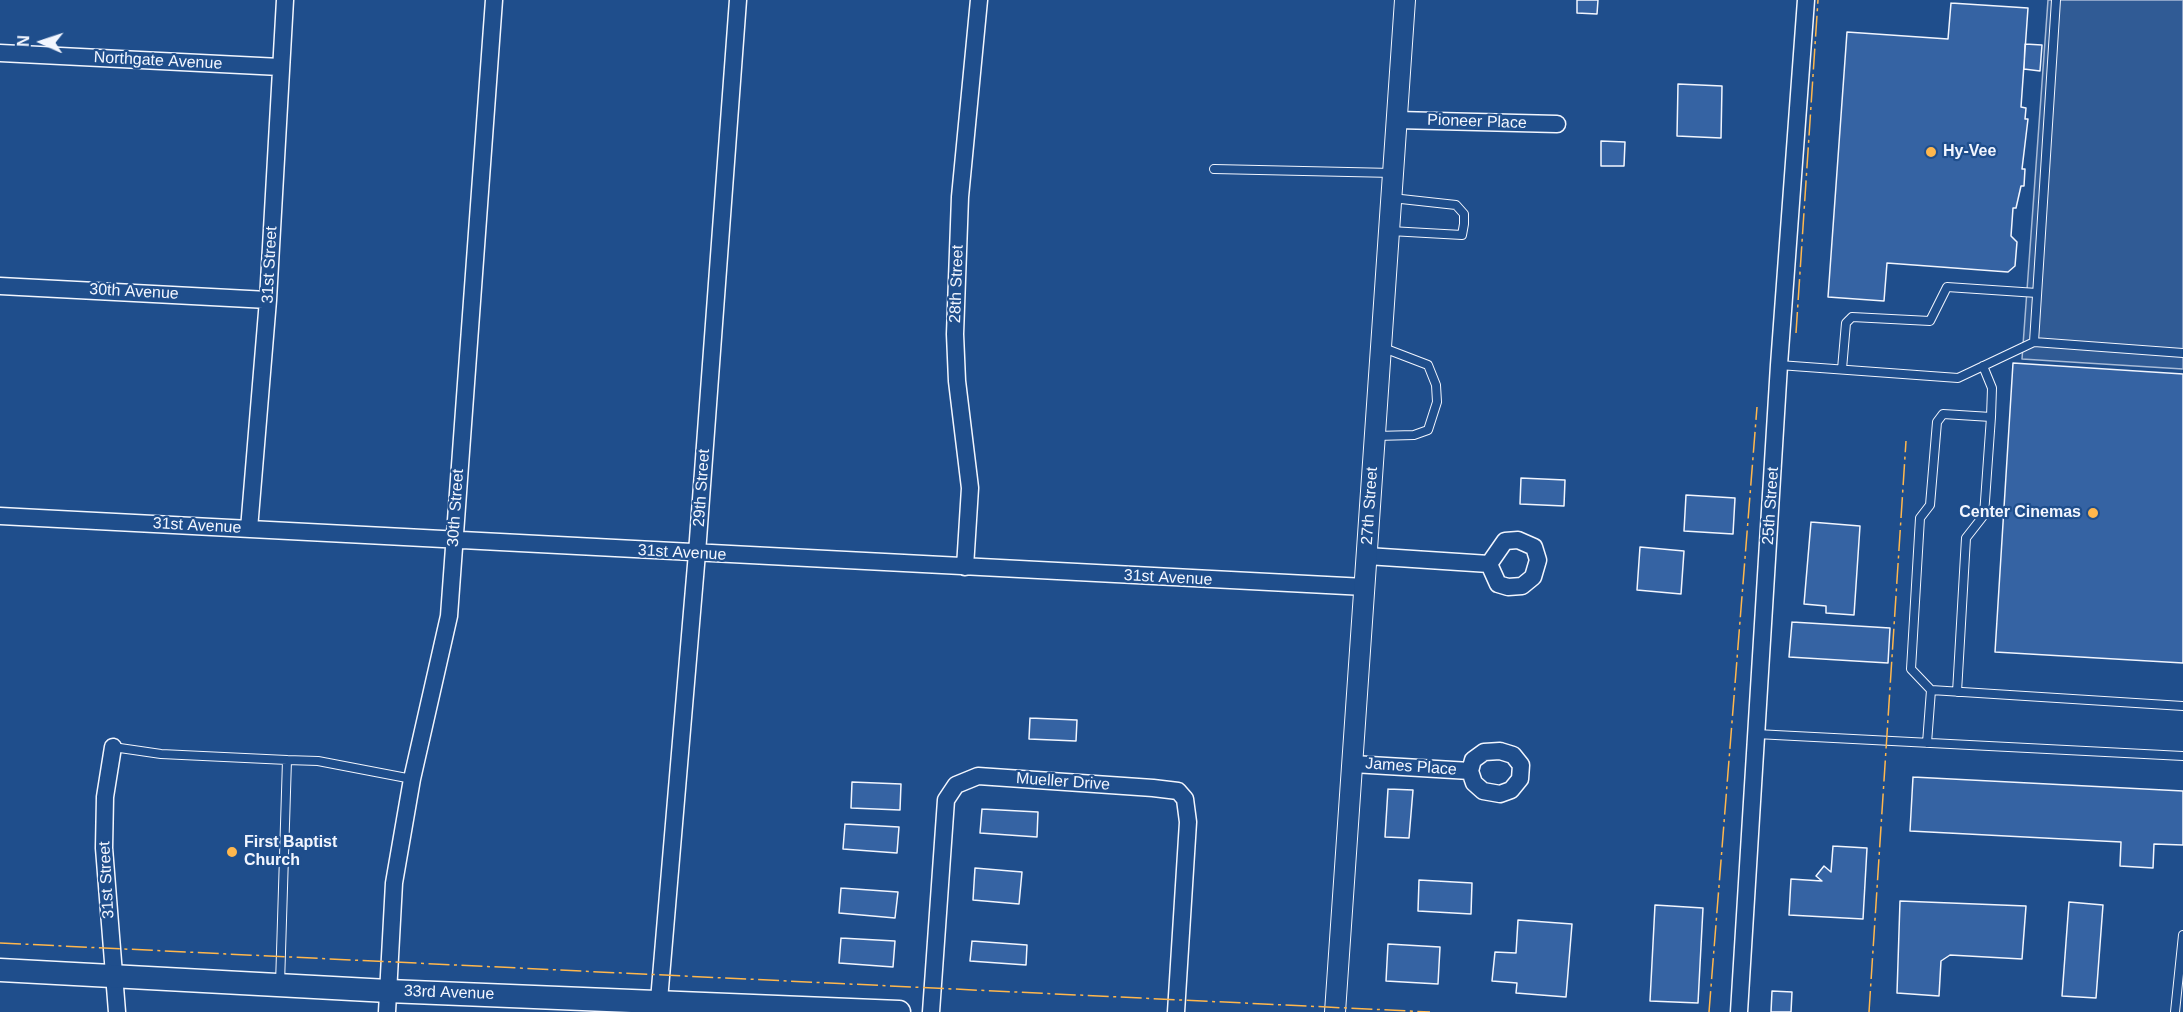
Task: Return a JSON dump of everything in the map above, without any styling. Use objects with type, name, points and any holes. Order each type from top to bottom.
[{"type":"main road","name":"33rd Avenue","points":[[0,970],[280,985],[387,1002],[899,1012]]},
{"type":"street","name":"31st Street","points":[[249,530],[268,300],[285,0]]},
{"type":"street","name":"30th Street","points":[[387,1002],[394,884],[412,779],[449,616],[494,0]]},
{"type":"street","name":"29th Street","points":[[659,1006],[697,553],[738,0]]},
{"type":"street","name":"28th Street","points":[[965,567],[970,488],[957,381],[956,334],[960,197],[979,0]]},
{"type":"street","name":"27th Street","points":[[1335,1012],[1405,0]]},
{"type":"street","name":"25th Street","points":[[1739,1012],[1779,364],[1806,0]]},
{"type":"street","name":"Northgate Avenue","points":[[0,53],[280,67]]},
{"type":"street","name":"Pioneer Place","points":[[1396,120],[1557,124]]},
{"type":"street","name":"30th Avenue","points":[[0,286],[268,300]]},
{"type":"street","name":"31st Avenue","points":[[0,516],[453,542],[1365,588]]},
{"type":"street","points":[[1367,556],[1489,564]]},
{"type":"street","name":"31st Street","points":[[113,747],[105,797],[104,848],[116,975],[117,1012]]},
{"type":"street","name":"James Place","points":[[1353,764],[1470,771]]},
{"type":"street","name":"Mueller Drive","points":[[931,1012],[946,800],[956,785],[978,776],[1154,788],[1178,792],[1185,800],[1188,822],[1176,1012]]},
{"type":"lane","points":[[2034,342],[2056,0]]},
{"type":"lane","points":[[1214,169],[1393,172]]},
{"type":"lane","points":[[1389,231],[1462,235],[1464,224],[1464,214],[1456,205],[1391,198]]},
{"type":"lane","points":[[1842,369],[1846,323],[1852,316],[1930,321],[1947,287],[2037,293]]},
{"type":"lane","points":[[1779,364],[1958,378],[2034,342],[2183,353]]},
{"type":"lane","points":[[1375,436],[1414,435],[1428,430],[1437,402],[1437,385],[1428,365],[1381,347]]},
{"type":"lane","points":[[1957,692],[1966,538],[1984,515],[1992,388],[1983,366]]},
{"type":"lane","points":[[1991,417],[1943,414],[1936,422],[1930,505],[1920,519],[1911,669],[1931,690],[2183,706]]},
{"type":"lane","points":[[1927,743],[1931,690]]},
{"type":"lane","points":[[1756,734],[2183,756]]},
{"type":"lane","points":[[113,747],[161,754],[318,761],[412,779]]},
{"type":"lane","points":[[280,985],[287,760]]},
{"type":"lane","points":[[2175,1012],[2183,935]]},
{"type":"shaded area","points":[[2048,0],[2183,0],[2183,369],[2022,359]]},
{"type":"building","points":[[1577,0],[1598,0],[1597,14],[1577,13]]},
{"type":"building","name":"Hy-Vee","points":[[1951,3],[2028,8],[2021,107],[2026,108],[2025,119],[2028,119],[2022,169],[2025,169],[2024,186],[2021,186],[2016,208],[2013,208],[2011,236],[2017,242],[2015,266],[2008,272],[1887,263],[1884,301],[1828,297],[1847,32],[1948,39]]},
{"type":"building","points":[[2025,44],[2042,45],[2040,71],[2024,69]]},
{"type":"building","points":[[1678,84],[1722,86],[1721,138],[1677,136]]},
{"type":"building","points":[[1601,141],[1625,142],[1624,166],[1601,166]]},
{"type":"building","name":"Center Cinemas","points":[[2013,363],[2183,374],[2183,663],[1995,652]]},
{"type":"building","points":[[1521,478],[1565,480],[1564,506],[1520,504]]},
{"type":"building","points":[[1686,495],[1735,498],[1733,534],[1684,531]]},
{"type":"building","points":[[1811,522],[1860,526],[1854,615],[1826,613],[1826,606],[1804,604]]},
{"type":"building","points":[[1640,547],[1684,551],[1681,594],[1637,590]]},
{"type":"building","points":[[1792,622],[1890,628],[1888,663],[1789,657]]},
{"type":"building","points":[[1030,718],[1077,720],[1076,741],[1029,739]]},
{"type":"building","points":[[1913,777],[2183,791],[2183,845],[2154,844],[2153,868],[2120,866],[2121,842],[1910,831]]},
{"type":"building","points":[[852,782],[901,784],[900,810],[851,808]]},
{"type":"building","points":[[1388,789],[1413,790],[1409,838],[1385,837]]},
{"type":"building","points":[[982,809],[1038,812],[1037,837],[980,833]]},
{"type":"building","points":[[845,824],[899,827],[897,853],[843,849]]},
{"type":"building","points":[[1833,846],[1867,848],[1863,919],[1789,915],[1791,879],[1822,881],[1816,876],[1824,866],[1831,872]]},
{"type":"building","points":[[975,868],[1022,872],[1019,904],[973,900]]},
{"type":"building","points":[[1419,880],[1472,883],[1471,914],[1418,911]]},
{"type":"building","points":[[841,888],[898,892],[895,918],[839,913]]},
{"type":"building","points":[[1900,901],[2026,906],[2022,959],[1950,955],[1941,961],[1939,996],[1897,993]]},
{"type":"building","points":[[2069,902],[2103,905],[2096,998],[2062,996]]},
{"type":"building","points":[[1655,905],[1703,908],[1698,1003],[1650,1001]]},
{"type":"building","points":[[1518,920],[1572,924],[1566,997],[1516,993],[1517,983],[1492,981],[1495,952],[1516,953]]},
{"type":"building","points":[[841,938],[895,941],[893,967],[839,963]]},
{"type":"building","points":[[972,941],[1027,945],[1026,965],[970,961]]},
{"type":"building","points":[[1388,944],[1440,947],[1438,984],[1386,981]]},
{"type":"building","points":[[1772,991],[1792,992],[1791,1012],[1771,1012]]},
{"type":"power","points":[[1796,333],[1818,0]]},
{"type":"power","points":[[1709,1012],[1757,407]]},
{"type":"power","points":[[1869,1012],[1906,441]]},
{"type":"power","points":[[0,943],[1430,1012]]},
{"type":"place","name":"Hy-Vee","points":[[1931,152]]},
{"type":"place","name":"Center Cinemas","points":[[2093,513]]},
{"type":"place","name":"First Baptist Church","points":[[232,852]]}]
